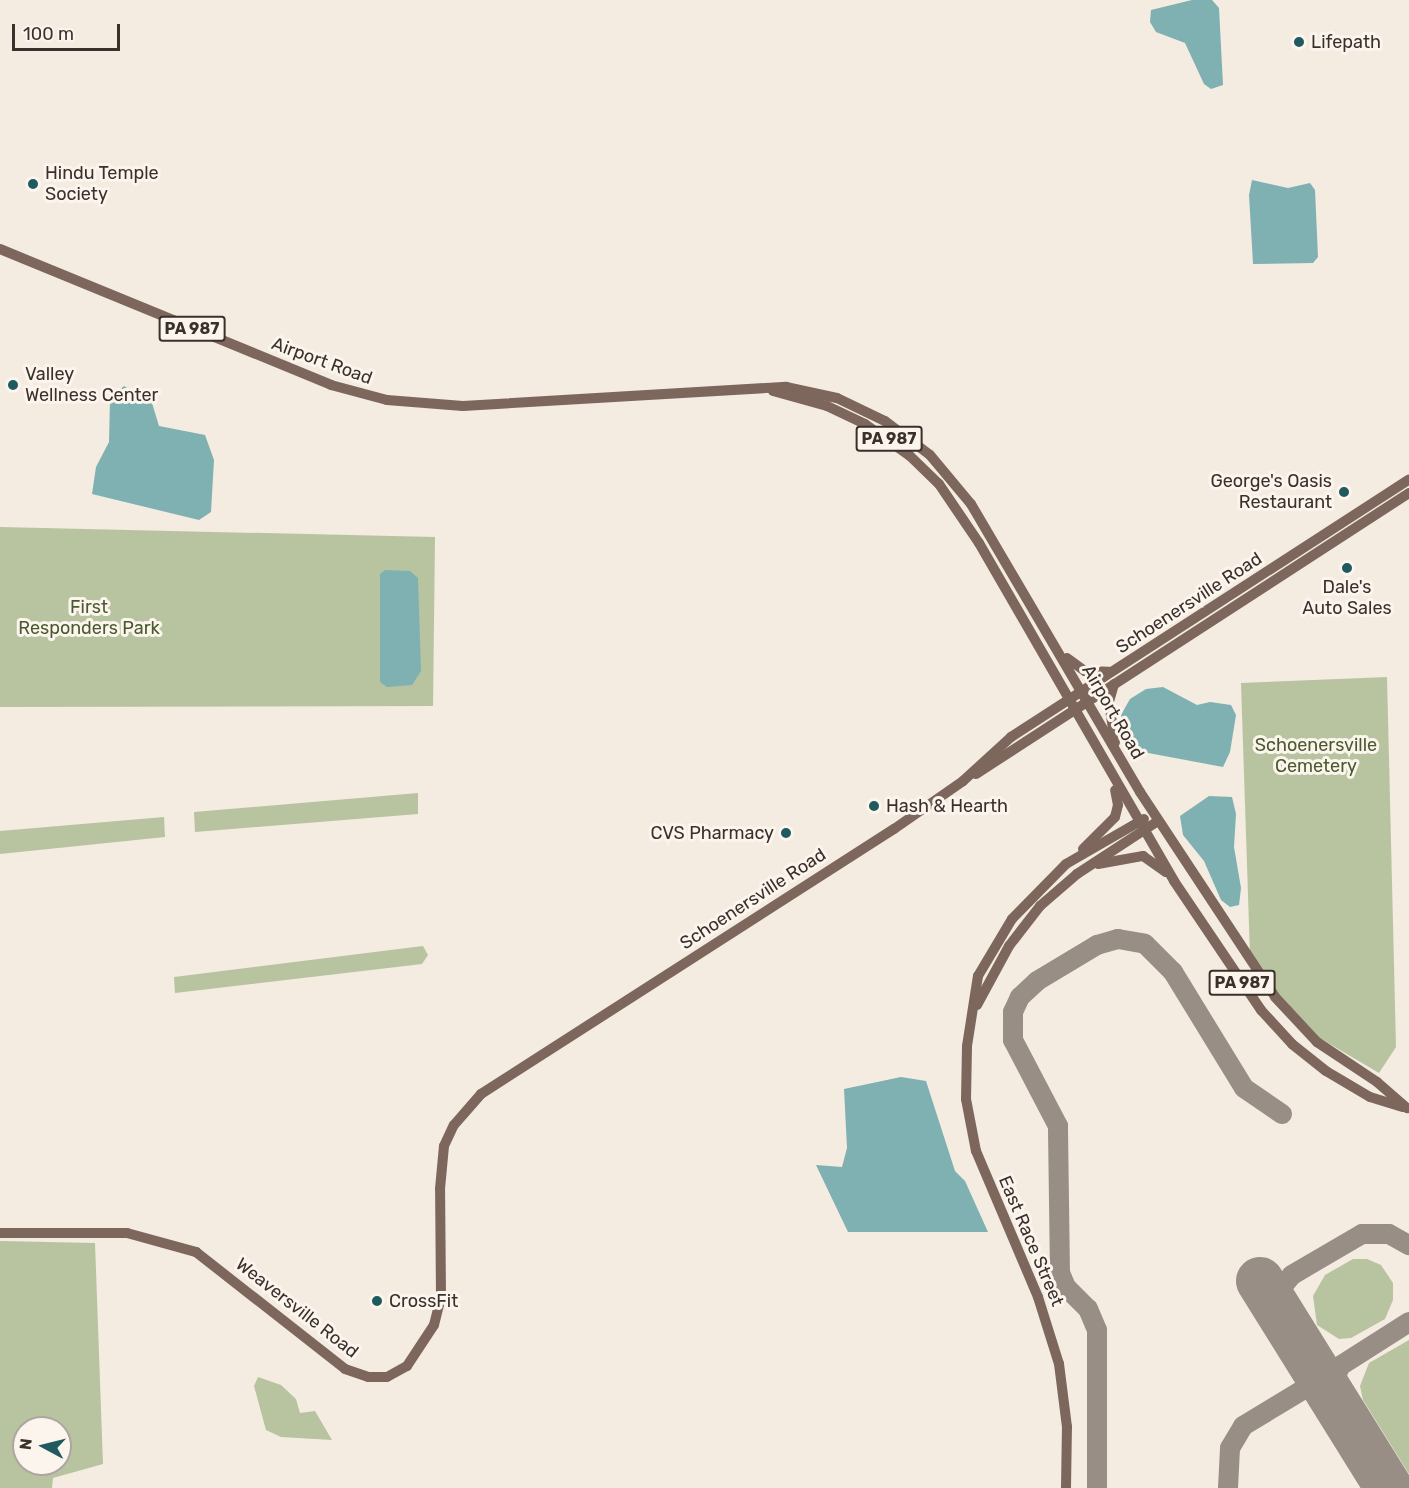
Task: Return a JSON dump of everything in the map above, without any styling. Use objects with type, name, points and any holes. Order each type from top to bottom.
[{"type":"main road","name":"Airport Road","points":[[0,249],[331,385],[387,400],[434,406],[479,405],[761,388],[801,389],[855,405],[894,426],[930,455],[971,504],[1155,817],[1291,1017],[1326,1050],[1377,1082],[1408,1109]]},
{"type":"main road","name":"Airport Road","points":[[761,388],[816,402],[856,419],[892,442],[925,469],[963,517],[1174,881],[1261,1010],[1292,1044],[1345,1084],[1408,1109]]},
{"type":"main road","name":"Schoenersville Road","points":[[963,781],[1011,737],[1409,480]]},
{"type":"main road","name":"Schoenersville Road","points":[[560,1042],[1409,493]]},
{"type":"main road","points":[[1058,650],[1085,672],[1115,670]]},
{"type":"main road","points":[[1114,684],[1109,707],[1118,755]]},
{"type":"main road","points":[[1066,864],[1115,817],[1118,805],[1111,775]]},
{"type":"main road","name":"East Race Street","points":[[975,1008],[1027,920],[1086,867],[1155,817]]},
{"type":"main road","name":"East Race Street","points":[[1066,1488],[1066,1413],[1056,1352],[1038,1297],[983,1169],[970,1125],[966,1059],[978,976],[994,943],[1020,908],[1066,864],[1141,826]]},
{"type":"main road","points":[[1086,867],[1120,857],[1143,856],[1156,863],[1174,881]]},
{"type":"main road","name":"Weaversville Road","points":[[0,1233],[128,1233],[196,1252],[345,1369],[368,1377],[387,1377],[407,1366],[434,1325],[441,1296],[440,1189],[444,1146],[454,1125],[481,1094],[560,1042]]},
{"type":"green space","name":"First Responders Park","points":[[0,527],[435,537],[433,706],[0,707]]},
{"type":"green space","name":"Schoenersville Cemetery","points":[[1387,677],[1396,1047],[1379,1073],[1318,1037],[1285,1007],[1250,955],[1241,683]]},
{"type":"green space","points":[[418,793],[418,814],[195,832],[194,812]]},
{"type":"green space","points":[[164,817],[165,837],[0,854],[0,831]]},
{"type":"green space","points":[[423,946],[428,955],[422,964],[175,993],[174,977]]},
{"type":"green space","points":[[0,1241],[95,1243],[103,1464],[72,1473],[72,1416],[12,1416],[12,1476],[60,1476],[53,1478],[52,1488],[0,1488]]},
{"type":"green space","points":[[1353,1259],[1367,1259],[1381,1265],[1393,1283],[1393,1300],[1385,1319],[1351,1338],[1339,1339],[1317,1325],[1313,1296],[1325,1275]]},
{"type":"green space","points":[[1409,1340],[1409,1474],[1363,1400],[1360,1386],[1369,1363]]},
{"type":"green space","points":[[258,1377],[281,1385],[296,1399],[300,1413],[315,1411],[332,1440],[281,1437],[266,1430],[254,1386]]},
{"type":"water","points":[[1192,0],[1212,0],[1219,8],[1223,85],[1211,89],[1204,84],[1185,43],[1156,32],[1150,22],[1151,10]]},
{"type":"water","points":[[1252,180],[1288,188],[1310,183],[1315,190],[1318,257],[1313,263],[1253,264],[1249,195]]},
{"type":"water","points":[[124,386],[152,403],[159,426],[205,435],[214,460],[211,512],[199,520],[92,494],[96,467],[109,442],[110,399]]},
{"type":"water","points":[[385,570],[410,571],[418,578],[421,671],[412,685],[387,687],[380,682],[380,574]]},
{"type":"water","points":[[1163,687],[1197,705],[1210,702],[1231,705],[1236,715],[1230,752],[1223,767],[1143,752],[1127,742],[1121,715],[1130,699],[1146,689]]},
{"type":"water","points":[[1209,796],[1232,797],[1236,814],[1234,847],[1241,888],[1239,905],[1230,907],[1221,900],[1204,861],[1183,835],[1180,816]]},
{"type":"water","points":[[901,1077],[926,1081],[955,1171],[965,1181],[988,1232],[848,1232],[816,1165],[842,1167],[847,1148],[844,1089]]},
{"type":"taxiway","points":[[1097,1488],[1097,1330],[1088,1309],[1066,1287],[1060,1273],[1058,1126],[1013,1040],[1013,1012],[1020,997],[1037,981],[1097,945],[1118,939],[1145,944],[1173,972],[1244,1088],[1282,1114]]},
{"type":"taxiway","points":[[1293,1333],[1279,1301],[1283,1286],[1292,1275],[1362,1234],[1389,1234],[1409,1245]]},
{"type":"taxiway","points":[[1339,1407],[1332,1388],[1340,1366],[1409,1322]]},
{"type":"taxiway","points":[[1228,1488],[1230,1448],[1243,1426],[1309,1386],[1320,1386],[1331,1395]]},
{"type":"runway","points":[[1260,1281],[1389,1488]]},
{"type":"place","name":"Lifepath","points":[[1299,42]]},
{"type":"place","name":"Hindu Temple Society","points":[[33,184]]},
{"type":"place","name":"Valley Wellness Center","points":[[13,385]]},
{"type":"place","name":"George's Oasis Restaurant","points":[[1344,492]]},
{"type":"place","name":"Dale's Auto Sales","points":[[1347,568]]},
{"type":"place","name":"Hash & Hearth","points":[[874,806]]},
{"type":"place","name":"CVS Pharmacy","points":[[786,833]]},
{"type":"place","name":"CrossFit","points":[[377,1301]]}]
